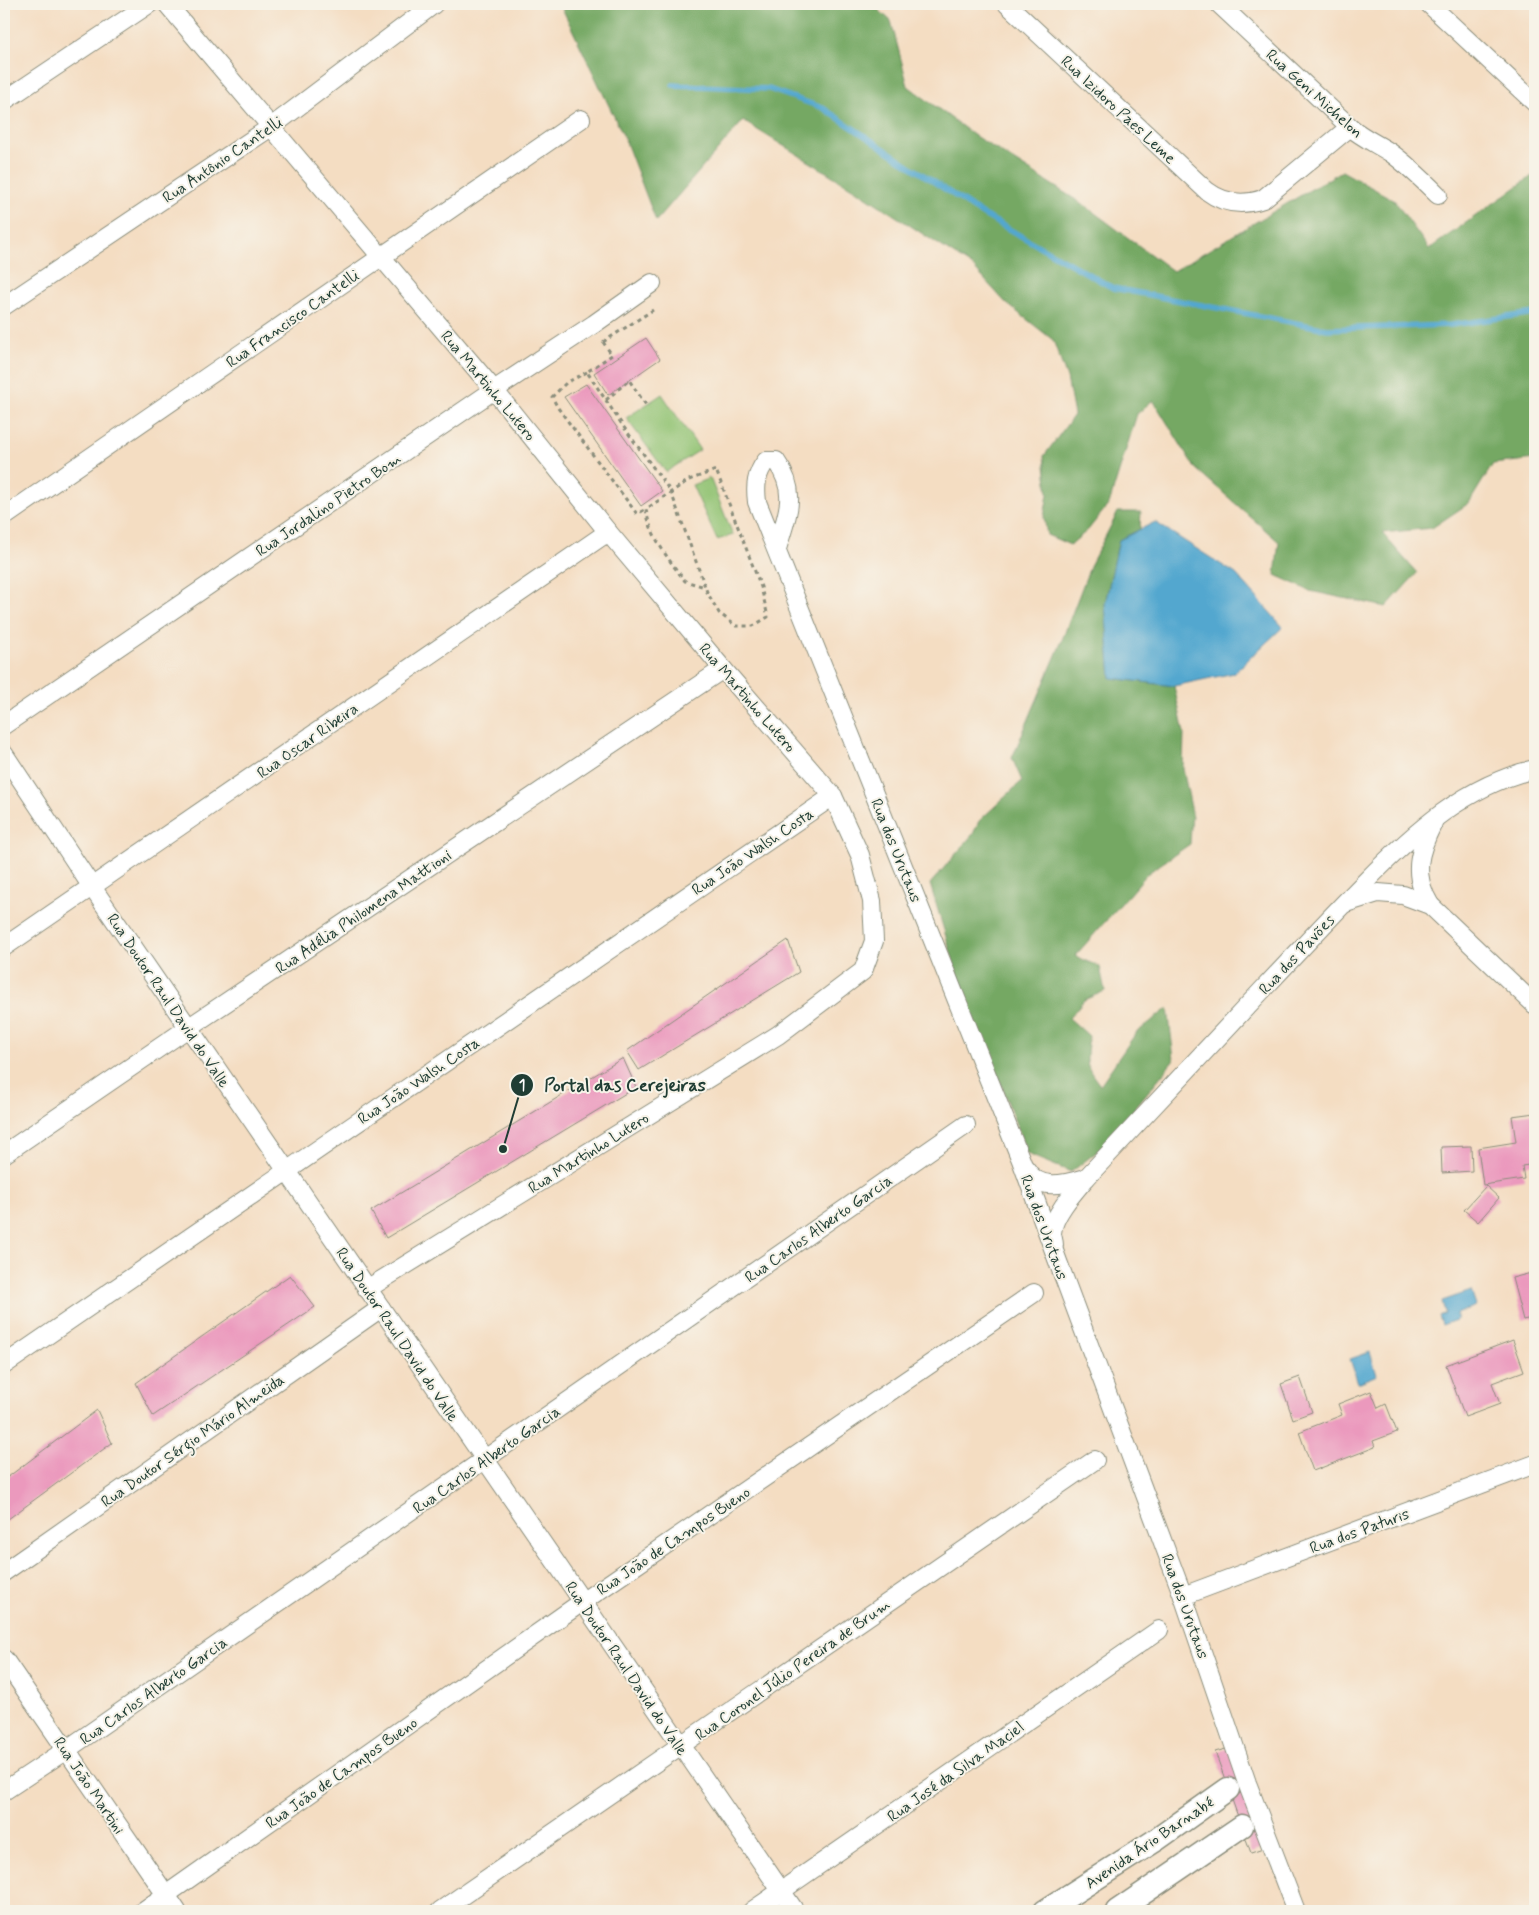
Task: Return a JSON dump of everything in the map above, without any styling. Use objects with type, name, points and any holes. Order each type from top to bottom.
[{"type":"main road","name":"Avenida Ário Barnabé","points":[[1045,1911],[1156,1840],[1228,1789]]},
{"type":"main road","points":[[1117,1911],[1242,1826]]},
{"type":"main road","points":[[1156,1840],[1170,1842],[1178,1849],[1180,1861],[1175,1872]]},
{"type":"street","points":[[4,100],[149,4]]},
{"type":"street","name":"Rua Martinho Lutero","points":[[167,4],[494,390],[608,532],[723,669],[833,796],[860,855],[872,901],[874,942],[863,971],[778,1035],[367,1289]]},
{"type":"street","name":"Rua Antônio Cantelli","points":[[4,306],[271,127],[434,4]]},
{"type":"street","name":"Rua Izidoro Paes Leme","points":[[1007,4],[1207,191],[1221,200],[1238,204],[1255,202],[1270,194],[1350,127]]},
{"type":"street","name":"Rua Geni Michelon","points":[[1218,4],[1350,127],[1362,137],[1388,151],[1408,165],[1438,195]]},
{"type":"street","points":[[1429,4],[1535,103]]},
{"type":"street","name":"Rua Francisco Cantelli","points":[[4,517],[581,119]]},
{"type":"street","name":"Rua Jordalino Pietro Bom","points":[[4,726],[652,283]]},
{"type":"street","name":"Rua Oscar Ribeira","points":[[4,947],[608,532]]},
{"type":"street","name":"Rua dos Urutaus","points":[[777,548],[1021,1160],[1056,1259],[1183,1596],[1247,1784],[1296,1911]]},
{"type":"street","name":"Rua Adélia Philomena Mattioni","points":[[4,1154],[188,1028],[723,669]]},
{"type":"street","name":"Rua Doutor Raul David do Valle","points":[[4,754],[188,1028],[795,1911]]},
{"type":"street","name":"Rua dos Pavões","points":[[1056,1259],[1052,1232],[1060,1213],[1071,1196],[1343,904],[1388,859],[1436,816],[1477,790],[1517,773],[1535,769]]},
{"type":"street","name":"Rua João Walsh Costa","points":[[4,1365],[833,796]]},
{"type":"street","points":[[1436,816],[1418,860],[1423,894],[1430,905],[1535,1005]]},
{"type":"street","points":[[1343,904],[1378,893],[1403,895],[1430,905]]},
{"type":"street","name":"Rua Carlos Alberto Garcia","points":[[4,1791],[66,1750],[966,1125]]},
{"type":"street","points":[[1021,1160],[1032,1179],[1044,1184],[1062,1185],[1086,1178]]},
{"type":"street","name":"Rua João de Campos Bueno","points":[[143,1911],[582,1602],[1034,1292]]},
{"type":"street","name":"Rua Doutor Sérgio Mário Almeida","points":[[4,1572],[381,1308]]},
{"type":"street","name":"Rua Coronel Júlio Pereira de Brum","points":[[440,1911],[1095,1460]]},
{"type":"street","name":"Rua dos Paturis","points":[[1183,1596],[1535,1464]]},
{"type":"street","name":"Rua José da Silva Maciel","points":[[752,1911],[1159,1630]]},
{"type":"street","name":"Rua João Martini","points":[[4,1659],[177,1911]]},
{"type":"path","points":[[588,372],[671,492],[705,586],[719,613],[736,626],[753,626],[768,617],[760,587],[716,470],[689,480],[671,492],[646,509],[637,514],[558,408],[552,397],[566,383],[588,372],[612,355],[603,342]]},
{"type":"path","points":[[606,400],[629,380],[646,404]]},
{"type":"path","points":[[646,509],[648,522],[666,554],[685,581],[705,586]]},
{"type":"green space","points":[[560,4],[872,4],[891,21],[908,86],[975,136],[1084,205],[1173,271],[1342,171],[1394,200],[1429,249],[1532,176],[1535,177],[1535,459],[1493,464],[1469,503],[1432,528],[1382,533],[1417,573],[1386,607],[1310,591],[1275,575],[1279,542],[1195,468],[1153,400],[1137,414],[1109,504],[1088,530],[1070,545],[1047,535],[1044,517],[1048,494],[1044,456],[1074,415],[1067,378],[1053,340],[1006,303],[973,267],[862,194],[743,121],[656,221],[624,137]]},
{"type":"green space","points":[[662,394],[700,450],[666,472],[626,418]]},
{"type":"green space","points":[[710,478],[733,535],[717,540],[692,485]]},
{"type":"green space","points":[[1118,512],[1141,512],[1140,529],[1119,540],[1105,604],[1111,678],[1174,686],[1184,733],[1183,769],[1192,812],[1190,844],[1148,873],[1075,956],[1100,967],[1105,991],[1084,1000],[1069,1018],[1089,1036],[1087,1063],[1091,1073],[1100,1085],[1136,1033],[1168,1008],[1174,1060],[1103,1147],[1071,1172],[1027,1154],[1000,1081],[963,993],[930,884],[973,834],[979,821],[1022,781],[1012,758],[1059,648],[1091,564]]},
{"type":"water","points":[[1155,522],[1236,574],[1283,627],[1234,673],[1174,686],[1111,678],[1105,604],[1119,540]]},
{"type":"water","points":[[1471,1291],[1476,1306],[1456,1314],[1456,1320],[1442,1325],[1439,1316],[1445,1313],[1442,1301]]},
{"type":"water","points":[[1370,1352],[1377,1375],[1358,1383],[1350,1359]]},
{"type":"building","points":[[646,338],[660,359],[608,395],[594,373]]},
{"type":"building","points":[[586,384],[662,491],[641,506],[564,397]]},
{"type":"building","points":[[788,940],[799,972],[639,1070],[627,1051]]},
{"type":"building","points":[[623,1058],[636,1087],[386,1238],[371,1211]]},
{"type":"building","points":[[1535,1113],[1535,1164],[1522,1166],[1524,1179],[1483,1185],[1478,1148],[1516,1142],[1512,1116]]},
{"type":"building","points":[[1471,1146],[1472,1171],[1442,1173],[1441,1147]]},
{"type":"building","points":[[1486,1186],[1499,1198],[1478,1222],[1464,1210]]},
{"type":"building","points":[[1535,1272],[1535,1317],[1523,1320],[1512,1278]]},
{"type":"building","points":[[290,1275],[315,1307],[153,1416],[136,1383]]},
{"type":"building","points":[[1513,1340],[1524,1371],[1492,1383],[1500,1404],[1465,1417],[1446,1365]]},
{"type":"building","points":[[1300,1377],[1312,1412],[1293,1419],[1281,1384]]},
{"type":"building","points":[[1371,1391],[1378,1408],[1386,1404],[1397,1432],[1373,1441],[1375,1447],[1313,1471],[1299,1432],[1342,1415],[1338,1404]]},
{"type":"building","points":[[97,1410],[112,1443],[4,1522],[4,1480]]},
{"type":"building","points":[[1229,1748],[1245,1788],[1230,1793],[1215,1752]]},
{"type":"building","points":[[1247,1791],[1266,1848],[1251,1853],[1231,1797]]},
{"type":"waterway","points":[[673,85],[769,89],[823,108],[982,214],[1113,288],[1327,329],[1451,325],[1535,313]]},
{"type":"place","name":"Portal das Cerejeiras","points":[[503,1149]]}]
